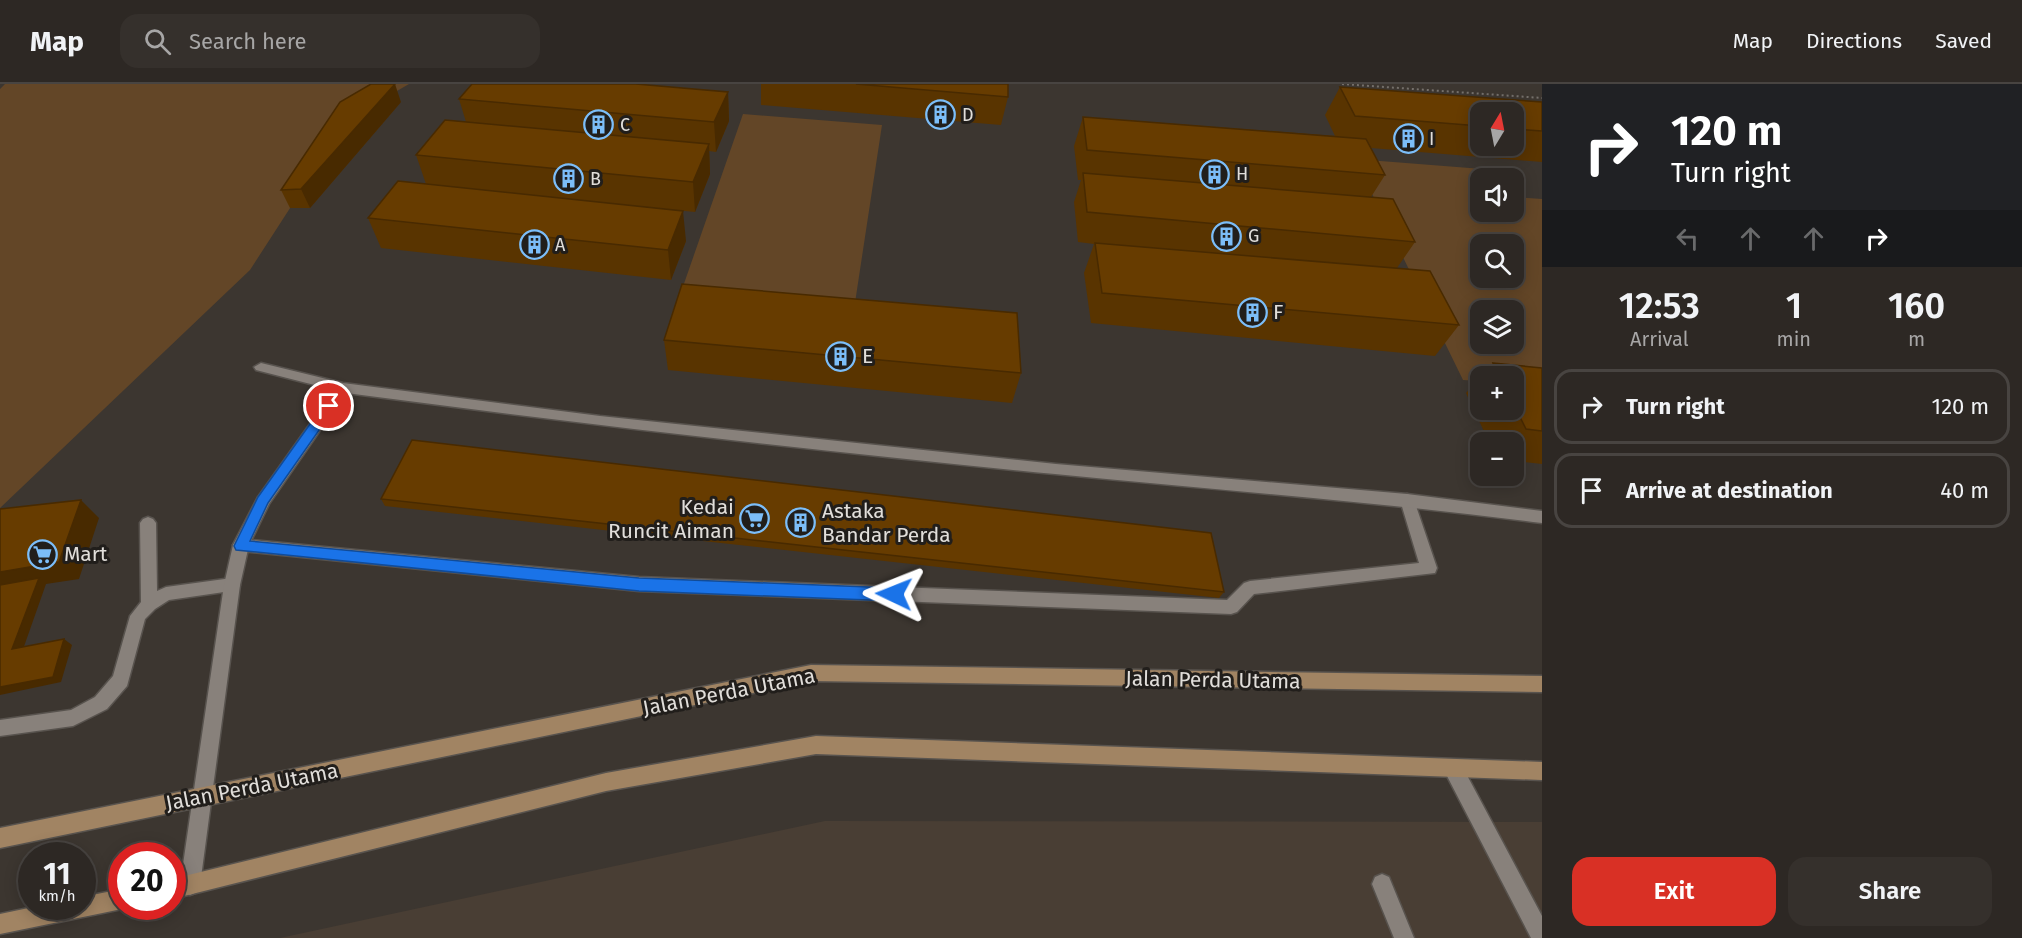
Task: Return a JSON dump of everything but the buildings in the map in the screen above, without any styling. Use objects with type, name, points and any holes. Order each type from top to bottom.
[{"type":"street","points":[[261,367],[343,388],[600,421],[1056,470],[1407,500],[1542,517]]},
{"type":"street","points":[[186,866],[203,796],[232,585],[241,546],[262,501],[343,388]]},
{"type":"street","points":[[241,546],[639,585],[1231,607],[1250,588],[1429,568],[1407,500]]},
{"type":"street","points":[[148,522],[149,604]]},
{"type":"street","points":[[0,728],[73,718],[101,703],[122,680],[138,616],[149,604],[166,594],[232,585]]},
{"type":"street","name":"Jalan Perda Utama","points":[[0,838],[811,673],[1542,684]]},
{"type":"street","points":[[186,886],[606,782],[816,745],[1454,770],[1542,771]]},
{"type":"street","points":[[1454,770],[1542,937]]},
{"type":"street","points":[[1382,884],[1404,938]]},
{"type":"street","points":[[0,924],[108,903]]},
{"type":"path","points":[[1342,84],[1542,99]]},
{"type":"shaded area","points":[[5,84],[409,84],[347,120],[250,270],[0,508],[0,89]]},
{"type":"shaded area","points":[[743,114],[882,125],[853,316],[679,298]]},
{"type":"shaded area","points":[[1355,159],[1470,168],[1470,222],[1524,222],[1524,198],[1542,199],[1542,388],[1524,380],[1524,366],[1470,366],[1470,380],[1463,380]]},
{"type":"shaded area","points":[[825,821],[1542,822],[1542,938],[280,938]]},
{"type":"place","name":"D","points":[[941,115]]},
{"type":"place","name":"C","points":[[599,125]]},
{"type":"place","name":"I","points":[[1408,139]]},
{"type":"place","name":"H","points":[[1215,174]]},
{"type":"place","name":"B","points":[[569,179]]},
{"type":"place","name":"G","points":[[1227,236]]},
{"type":"place","name":"A","points":[[534,245]]},
{"type":"place","name":"F","points":[[1252,312]]},
{"type":"place","name":"E","points":[[841,356]]},
{"type":"place","name":"Kedai Runcit Aiman","points":[[755,519]]},
{"type":"place","name":"Astaka Bandar Perda","points":[[801,523]]},
{"type":"place","name":"Mart","points":[[43,554]]},
{"type":"route","points":[[329,406],[262,501],[241,546],[639,585],[894,594]]}]
